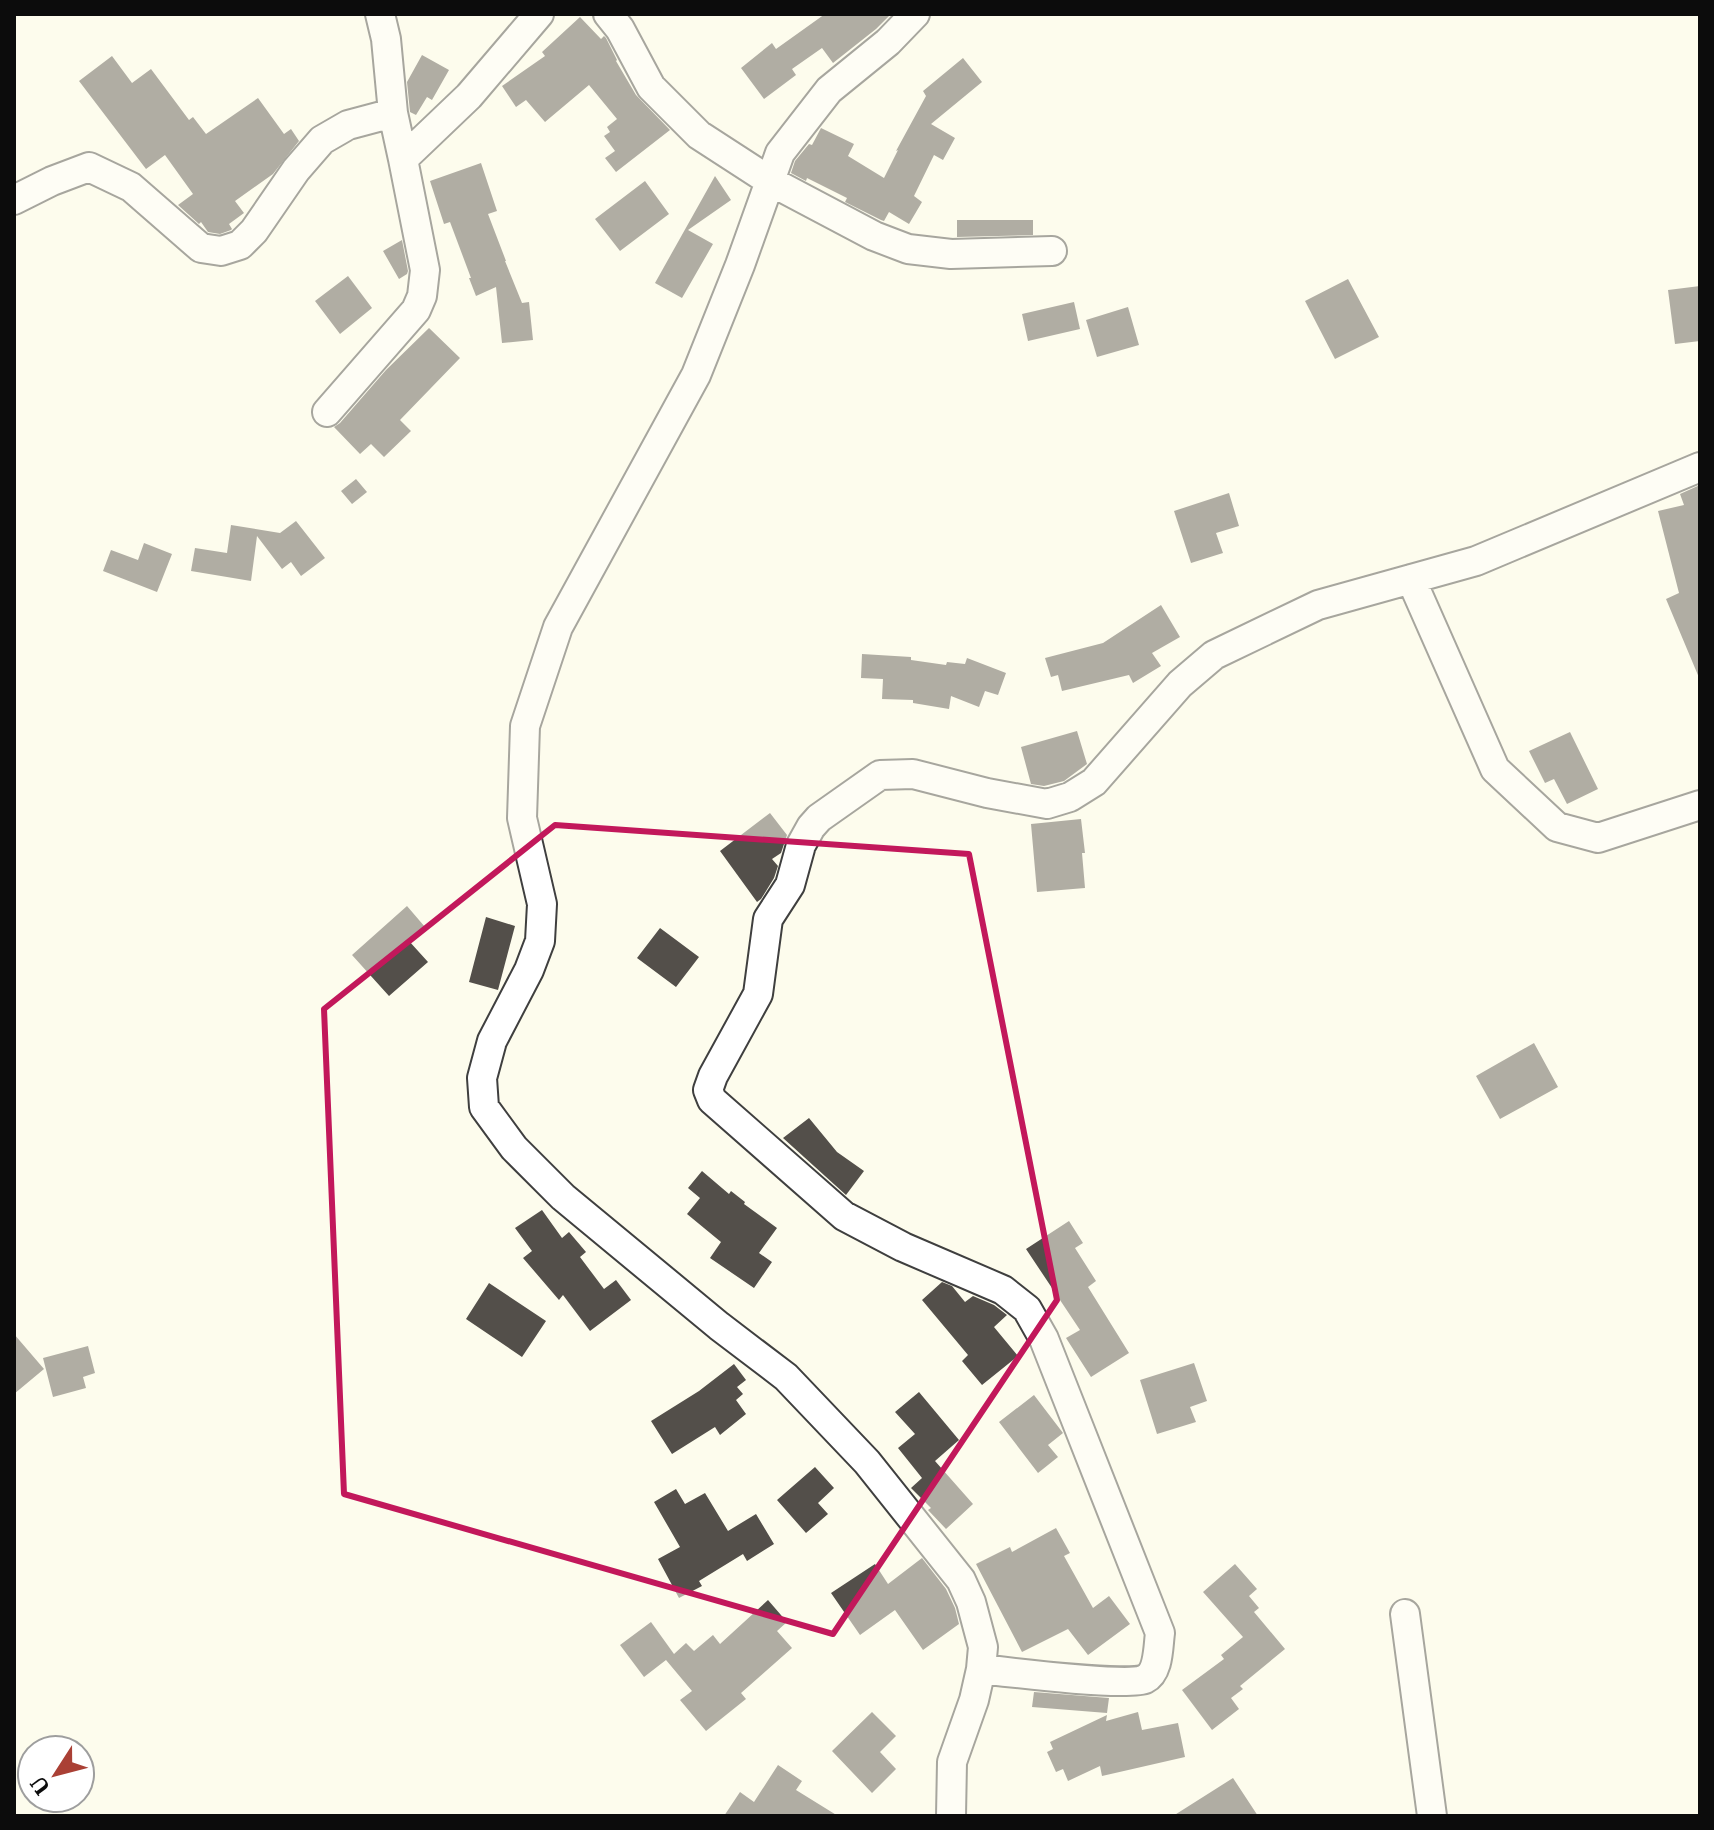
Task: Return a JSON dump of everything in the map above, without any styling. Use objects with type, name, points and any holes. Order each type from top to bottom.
[{"type":"street","points":[[327,412],[416,310],[422,296],[425,270],[393,113],[386,39],[380,14]]},
{"type":"street","points":[[403,159],[469,96],[539,14]]},
{"type":"street","points":[[608,14],[620,29],[651,87],[699,135],[770,181],[874,236],[908,249],[951,254],[1052,251]]},
{"type":"street","points":[[915,14],[888,42],[829,90],[780,153],[696,375],[558,627],[525,726],[522,818],[542,904],[540,941],[529,970],[492,1041],[482,1078],[484,1107],[514,1148],[563,1197],[786,1377],[867,1462],[961,1580],[971,1602],[983,1647],[974,1700],[952,1762],[951,1816]]},
{"type":"street","points":[[14,200],[89,167],[131,187],[201,248],[221,251],[240,245],[254,231],[296,170],[322,140],[348,125],[393,113]]},
{"type":"street","points":[[981,1669],[1143,1681],[1155,1666],[1160,1633],[1044,1339],[1027,1309],[1003,1290],[903,1247],[844,1216],[712,1100],[708,1090],[713,1076],[758,994],[768,919],[790,885],[801,845],[811,827],[880,775],[913,774],[1047,804],[1070,797],[1094,782],[1180,684],[1214,655],[1318,605],[1476,561],[1700,467]]},
{"type":"street","points":[[1411,579],[1495,769],[1557,827],[1598,838],[1700,805]]},
{"type":"street","points":[[1405,1614],[1432,1816]]},
{"type":"highlighted area","points":[[555,825],[969,854],[1057,1300],[833,1634],[344,1494],[324,1009]]},
{"type":"building","points":[[825,14],[891,14],[833,63],[822,48],[792,69],[796,75],[764,99],[741,68],[772,43],[776,49]]},
{"type":"building","points":[[580,17],[601,39],[606,38],[636,95],[670,130],[616,172],[605,158],[615,151],[604,136],[610,132],[607,127],[617,119],[589,85],[545,122],[526,100],[516,107],[502,86],[545,56],[542,52]]},
{"type":"building","points":[[422,55],[449,70],[432,100],[427,97],[416,115],[410,112],[407,82]]},
{"type":"building","points":[[112,56],[132,83],[151,69],[189,120],[193,117],[206,134],[258,98],[284,134],[291,129],[299,141],[273,174],[235,201],[244,213],[229,224],[231,230],[220,234],[208,232],[201,222],[199,224],[178,205],[193,194],[165,155],[146,169],[79,81]]},
{"type":"building","points":[[963,58],[982,82],[931,124],[955,138],[943,160],[934,155],[914,196],[922,202],[909,224],[889,212],[884,221],[881,220],[845,202],[847,198],[791,173],[795,161],[809,144],[812,145],[821,128],[854,144],[848,156],[884,178],[926,96],[923,91]]},
{"type":"building","points":[[481,163],[497,211],[488,214],[522,303],[529,302],[533,340],[502,343],[496,287],[476,296],[450,222],[444,224],[430,181]]},
{"type":"building","points":[[715,176],[731,200],[688,230],[713,244],[682,298],[655,283]]},
{"type":"building","points":[[645,181],[669,214],[620,251],[595,219]]},
{"type":"building","points":[[957,220],[1033,220],[1033,235],[957,237]]},
{"type":"building","points":[[402,240],[408,271],[399,279],[383,251]]},
{"type":"building","points":[[348,276],[372,308],[340,334],[315,301]]},
{"type":"building","points":[[1348,279],[1379,337],[1335,359],[1305,301]]},
{"type":"building","points":[[1700,286],[1700,341],[1675,344],[1668,290]]},
{"type":"building","points":[[1074,302],[1080,329],[1028,341],[1022,314]]},
{"type":"building","points":[[1128,307],[1139,345],[1097,357],[1086,320]]},
{"type":"building","points":[[429,328],[460,358],[400,420],[411,431],[384,457],[371,444],[360,454],[334,427]]},
{"type":"building","points":[[356,479],[367,492],[352,504],[341,491]]},
{"type":"building","points":[[1700,485],[1700,680],[1666,599],[1679,593],[1658,511],[1684,505],[1680,494]]},
{"type":"building","points":[[1229,493],[1239,526],[1216,533],[1223,553],[1191,563],[1174,511]]},
{"type":"building","points":[[296,521],[325,558],[301,576],[291,562],[282,569],[257,536],[251,581],[191,571],[195,548],[227,553],[231,525],[280,533]]},
{"type":"building","points":[[144,543],[172,554],[157,592],[103,571],[111,550],[138,560]]},
{"type":"building","points":[[1161,605],[1180,637],[1152,653],[1161,666],[1133,683],[1129,675],[1062,691],[1058,675],[1051,677],[1045,658],[1103,643]]},
{"type":"building","points":[[862,654],[911,657],[911,660],[946,665],[947,662],[965,664],[967,658],[1006,673],[998,695],[985,691],[979,707],[951,696],[949,709],[913,703],[913,700],[882,699],[883,679],[861,678]]},
{"type":"building","points":[[1077,731],[1087,764],[1064,781],[1044,786],[1031,784],[1021,747]]},
{"type":"building","points":[[1570,732],[1598,789],[1567,804],[1554,779],[1545,783],[1529,751]]},
{"type":"building","points":[[770,813],[787,835],[781,853],[772,859],[778,866],[774,878],[757,902],[720,851]]},
{"type":"building","points":[[1081,819],[1085,888],[1037,892],[1031,824]]},
{"type":"building","points":[[407,906],[425,927],[409,941],[428,962],[389,996],[352,955]]},
{"type":"building","points":[[486,917],[515,926],[498,990],[469,982]]},
{"type":"building","points":[[660,928],[699,957],[676,987],[637,958]]},
{"type":"building","points":[[1534,1043],[1558,1087],[1500,1119],[1476,1076]]},
{"type":"building","points":[[809,1118],[837,1152],[864,1171],[846,1195],[783,1138]]},
{"type":"building","points":[[702,1171],[777,1228],[759,1253],[772,1262],[754,1288],[710,1258],[721,1242],[687,1214],[700,1198],[688,1188]]},
{"type":"building","points":[[542,1210],[562,1238],[569,1232],[586,1252],[580,1257],[604,1289],[616,1280],[631,1300],[590,1331],[563,1295],[559,1300],[523,1258],[532,1251],[515,1228]]},
{"type":"building","points":[[1069,1221],[1083,1243],[1075,1248],[1096,1281],[1088,1287],[1129,1353],[1091,1377],[1066,1338],[1080,1330],[1026,1249]]},
{"type":"building","points":[[942,1282],[952,1286],[965,1302],[973,1296],[1007,1315],[994,1327],[1018,1356],[982,1385],[962,1361],[968,1355],[922,1300]]},
{"type":"building","points":[[489,1283],[546,1321],[522,1357],[466,1319]]},
{"type":"building","points":[[14,1334],[44,1369],[14,1394]]},
{"type":"building","points":[[88,1346],[95,1373],[83,1377],[86,1388],[53,1397],[43,1358]]},
{"type":"building","points":[[1194,1363],[1207,1401],[1190,1407],[1196,1422],[1157,1434],[1140,1380]]},
{"type":"building","points":[[734,1364],[746,1380],[737,1387],[743,1394],[736,1400],[746,1414],[720,1435],[715,1427],[672,1454],[651,1421],[699,1391]]},
{"type":"building","points":[[919,1392],[959,1440],[935,1461],[973,1504],[946,1529],[911,1488],[922,1478],[898,1448],[915,1434],[895,1412]]},
{"type":"building","points":[[1034,1395],[1063,1433],[1048,1445],[1058,1457],[1038,1473],[999,1422]]},
{"type":"building","points":[[815,1467],[834,1488],[818,1503],[828,1514],[806,1533],[777,1500]]},
{"type":"building","points":[[676,1489],[685,1504],[705,1493],[728,1531],[756,1514],[774,1544],[747,1561],[743,1554],[699,1581],[702,1586],[679,1598],[658,1559],[680,1547],[654,1502]]},
{"type":"building","points":[[1056,1528],[1070,1553],[1064,1556],[1093,1608],[1109,1596],[1130,1624],[1088,1655],[1068,1629],[1022,1652],[976,1564],[1010,1547],[1012,1552]]},
{"type":"building","points":[[922,1558],[946,1589],[959,1624],[923,1650],[895,1610],[860,1635],[831,1593],[875,1564],[888,1584]]},
{"type":"building","points":[[1235,1564],[1257,1589],[1249,1596],[1259,1608],[1254,1612],[1285,1649],[1240,1686],[1243,1689],[1231,1698],[1239,1709],[1212,1730],[1182,1690],[1224,1659],[1221,1655],[1243,1637],[1203,1592]]},
{"type":"building","points":[[768,1600],[787,1622],[777,1631],[792,1648],[741,1693],[746,1699],[706,1731],[680,1700],[692,1691],[666,1660],[644,1677],[620,1645],[651,1622],[674,1654],[686,1643],[694,1651],[713,1635],[720,1644]]},
{"type":"building","points":[[1034,1692],[1109,1698],[1107,1713],[1032,1707]]},
{"type":"building","points":[[872,1712],[896,1736],[880,1752],[896,1769],[872,1793],[832,1751]]},
{"type":"building","points":[[1138,1712],[1142,1730],[1178,1723],[1185,1757],[1102,1776],[1100,1766],[1068,1781],[1063,1769],[1056,1772],[1047,1752],[1053,1749],[1050,1742],[1107,1715],[1106,1721]]},
{"type":"building","points":[[778,1765],[802,1781],[796,1790],[838,1816],[724,1816],[740,1792],[754,1802]]},
{"type":"building","points":[[1233,1778],[1258,1816],[1173,1816]]}]
